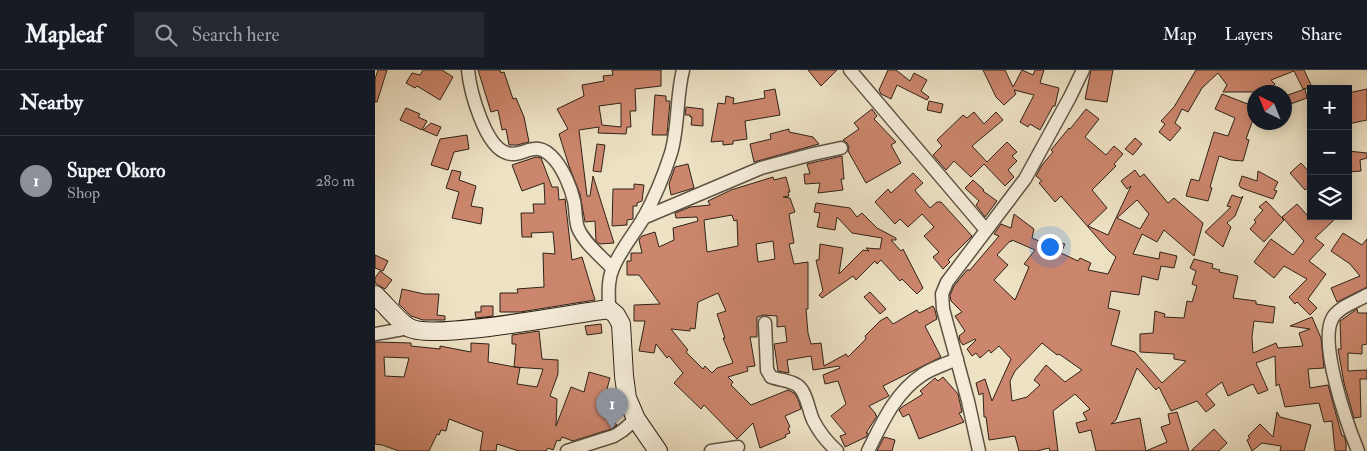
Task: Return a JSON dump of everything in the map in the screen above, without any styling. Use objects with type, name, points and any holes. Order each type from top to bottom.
[{"type":"main road","points":[[375,295],[409,328],[431,332],[480,328],[609,309],[616,315],[621,324],[627,398],[636,419],[658,451]]},
{"type":"street","points":[[468,70],[481,120],[497,147],[506,153],[515,154],[527,149],[538,149],[546,151],[555,160],[568,183],[575,202],[578,227],[583,237],[613,268]]},
{"type":"street","points":[[609,309],[608,287],[613,268],[643,218],[671,153],[675,135],[679,83],[683,70]]},
{"type":"street","points":[[850,70],[987,230]]},
{"type":"street","points":[[979,451],[977,436],[943,309],[942,294],[947,282],[1025,179],[1083,70]]},
{"type":"street","points":[[643,218],[761,168],[841,148]]},
{"type":"street","points":[[1357,451],[1343,414],[1335,380],[1329,328],[1333,318],[1340,310],[1367,295]]},
{"type":"street","points":[[765,323],[767,370],[771,377],[799,386],[822,436],[837,451]]},
{"type":"street","points":[[375,334],[409,328]]},
{"type":"street","points":[[868,451],[894,402],[907,386],[923,374],[957,359]]},
{"type":"street","points":[[567,451],[614,436],[636,419]]},
{"type":"street","points":[[711,451],[738,447]]},
{"type":"building","points":[[378,70],[387,70],[377,102],[375,102],[375,79]]},
{"type":"building","points":[[423,70],[442,70],[453,77],[440,100],[417,86],[415,88],[406,83],[412,73],[420,75]]},
{"type":"building","points":[[478,70],[500,70],[501,73],[504,72],[513,99],[516,98],[524,117],[529,142],[509,145],[506,129],[502,130],[498,110],[491,112]]},
{"type":"building","points":[[612,70],[661,70],[661,86],[635,89],[636,111],[630,111],[631,127],[627,127],[626,134],[598,133],[599,127],[579,130],[587,196],[590,196],[593,176],[614,243],[600,244],[596,241],[595,221],[585,222],[580,194],[559,134],[568,129],[557,109],[584,96],[582,85],[604,81],[603,76],[613,75]],"holes":[[[621,103],[621,127],[602,125],[599,106]]]},
{"type":"building","points":[[808,70],[837,70],[821,86]]},
{"type":"building","points":[[888,70],[896,70],[910,81],[914,73],[927,80],[921,91],[929,97],[927,100],[897,85],[891,99],[881,94],[879,90]]},
{"type":"building","points":[[983,70],[1005,70],[1013,87],[1022,70],[1033,75],[1035,70],[1044,70],[1040,83],[1059,88],[1055,106],[1053,106],[1040,130],[1030,124],[1028,127],[1020,122],[1034,95],[1014,90],[1016,94],[1004,105],[996,97]]},
{"type":"building","points":[[1091,70],[1113,70],[1107,102],[1085,99]]},
{"type":"building","points":[[1196,70],[1304,70],[1311,85],[1307,85],[1307,88],[1303,89],[1294,71],[1271,80],[1274,85],[1247,85],[1247,92],[1223,92],[1227,85],[1218,73],[1202,88],[1188,112],[1182,109],[1175,123],[1181,128],[1170,141],[1159,132],[1165,124],[1161,121],[1174,107]]},
{"type":"building","points":[[775,89],[780,115],[745,121],[747,139],[723,145],[723,141],[711,142],[718,103],[725,104],[726,96],[734,98],[733,104],[765,98],[764,91]]},
{"type":"building","points":[[1305,89],[1307,98],[1292,103],[1292,94]]},
{"type":"building","points":[[1367,89],[1367,120],[1352,123],[1352,92]]},
{"type":"building","points":[[1222,94],[1247,104],[1247,130],[1249,130],[1246,139],[1249,140],[1243,161],[1219,156],[1208,201],[1186,196],[1191,179],[1199,181],[1214,132],[1228,136],[1235,118],[1215,109]]},
{"type":"building","points":[[655,95],[666,96],[666,101],[670,101],[667,135],[652,135]]},
{"type":"building","points":[[929,101],[943,104],[941,113],[927,110]]},
{"type":"building","points":[[686,107],[703,109],[703,126],[691,125],[692,117],[685,115]]},
{"type":"building","points":[[406,108],[420,114],[418,117],[427,121],[422,130],[400,120]]},
{"type":"building","points":[[872,109],[877,116],[874,119],[896,142],[891,145],[901,163],[866,183],[848,151],[847,143],[843,140],[859,129],[854,123]]},
{"type":"building","points":[[1086,109],[1099,119],[1085,137],[1106,155],[1114,146],[1123,154],[1114,164],[1116,166],[1092,190],[1107,208],[1088,226],[1108,235],[1131,186],[1127,189],[1121,181],[1135,170],[1140,177],[1144,174],[1168,203],[1174,198],[1203,223],[1194,256],[1164,230],[1157,242],[1142,234],[1133,254],[1159,259],[1160,252],[1177,256],[1174,268],[1161,266],[1158,280],[1142,276],[1139,295],[1111,291],[1108,308],[1120,311],[1111,345],[1135,352],[1162,383],[1186,361],[1174,359],[1174,354],[1140,352],[1140,334],[1153,333],[1155,311],[1165,314],[1164,317],[1184,318],[1187,301],[1192,302],[1197,286],[1192,284],[1196,271],[1190,268],[1194,259],[1213,264],[1212,268],[1220,270],[1219,272],[1238,276],[1233,298],[1256,301],[1256,304],[1275,307],[1273,323],[1254,321],[1253,353],[1276,343],[1278,348],[1303,346],[1299,333],[1310,329],[1290,326],[1312,317],[1321,338],[1324,368],[1308,369],[1310,388],[1328,385],[1342,436],[1344,436],[1346,442],[1346,451],[1335,451],[1332,421],[1324,422],[1319,403],[1285,407],[1279,384],[1276,386],[1275,356],[1256,363],[1268,390],[1258,394],[1253,384],[1228,396],[1222,382],[1206,394],[1215,405],[1206,412],[1197,401],[1171,411],[1159,387],[1156,390],[1137,368],[1116,420],[1111,424],[1140,418],[1146,451],[1096,451],[1091,430],[1079,433],[1076,423],[1087,420],[1083,413],[1090,409],[1075,394],[1053,411],[1058,451],[1050,451],[1049,448],[1037,451],[1019,451],[1015,436],[989,440],[986,417],[984,417],[983,393],[979,395],[976,383],[985,379],[992,401],[1011,359],[999,346],[991,353],[989,350],[980,358],[976,353],[972,356],[967,349],[975,339],[963,345],[959,336],[965,331],[955,316],[962,312],[951,301],[950,295],[954,286],[999,236],[994,234],[1001,224],[1011,228],[1014,214],[1034,229],[1032,238],[1046,244],[1049,238],[1065,244],[1061,253],[1078,261],[1080,258],[1091,263],[1088,270],[1108,274],[1116,257],[1109,251],[1061,196],[1055,202],[1039,183],[1042,181],[1036,176],[1053,152],[1051,150]],"holes":[[[1137,200],[1149,214],[1140,229],[1117,218]],[[1012,240],[1035,250],[1024,264],[1029,267],[1015,300],[994,280],[1008,265],[997,255]],[[1042,343],[1057,355],[1059,354],[1082,370],[1065,382],[1046,365],[1034,380],[1040,385],[1027,397],[1012,401],[1010,381],[1015,371]]]},
{"type":"building","points":[[974,112],[984,124],[996,112],[1003,120],[972,146],[987,162],[1007,142],[1017,152],[1012,156],[1017,161],[1008,170],[1014,177],[1005,186],[984,164],[971,177],[954,161],[946,170],[933,155],[942,146],[937,140],[963,115],[967,118]]},
{"type":"building","points":[[431,123],[441,127],[437,136],[423,130]]},
{"type":"building","points":[[789,129],[789,132],[813,137],[819,144],[754,162],[750,144],[771,139],[770,134]]},
{"type":"building","points":[[467,135],[469,149],[454,152],[448,170],[431,165],[440,139]]},
{"type":"building","points":[[1135,138],[1142,144],[1133,155],[1125,149]]},
{"type":"building","points":[[597,144],[605,145],[601,172],[593,171]]},
{"type":"building","points":[[1352,151],[1367,153],[1367,158],[1360,160],[1361,171],[1352,172]]},
{"type":"building","points":[[842,156],[844,179],[841,179],[843,190],[818,193],[820,183],[805,184],[804,174],[810,174],[807,164]]},
{"type":"building","points":[[536,157],[541,158],[552,187],[558,187],[559,200],[565,199],[572,260],[582,257],[595,300],[520,312],[500,312],[500,293],[518,293],[517,289],[544,287],[543,253],[555,254],[553,232],[531,233],[532,237],[522,237],[521,213],[534,213],[533,204],[545,204],[544,183],[522,191],[512,165]]},
{"type":"building","points":[[1301,163],[1307,170],[1307,188],[1305,190],[1290,173]]},
{"type":"building","points":[[688,164],[694,188],[671,195],[669,184],[675,167]]},
{"type":"building","points":[[452,170],[461,172],[459,180],[476,186],[471,206],[483,208],[481,224],[452,218],[459,192],[446,188]]},
{"type":"building","points":[[1258,171],[1278,182],[1274,190],[1277,191],[1273,199],[1241,188],[1239,185],[1242,176],[1257,181]]},
{"type":"building","points":[[913,173],[923,183],[915,190],[930,208],[937,202],[941,202],[972,236],[948,260],[950,262],[943,269],[933,257],[939,252],[924,236],[934,227],[922,214],[908,227],[900,219],[895,224],[875,202],[888,189],[891,193]]},
{"type":"building","points":[[773,177],[774,180],[786,177],[790,192],[788,192],[789,196],[783,197],[790,198],[795,212],[789,214],[794,243],[789,244],[794,264],[808,262],[808,309],[806,309],[808,333],[811,344],[821,343],[824,366],[846,354],[848,357],[865,340],[865,336],[880,321],[887,317],[893,324],[917,310],[919,313],[933,306],[937,319],[925,326],[941,357],[883,386],[889,396],[869,406],[877,416],[866,433],[868,433],[866,437],[845,447],[840,436],[846,434],[831,416],[846,404],[838,381],[825,384],[823,375],[840,368],[839,366],[813,370],[811,356],[787,360],[789,373],[778,371],[774,344],[787,342],[785,326],[777,327],[777,316],[764,315],[757,317],[757,337],[750,337],[755,366],[747,367],[748,371],[728,377],[733,382],[731,385],[751,405],[788,390],[794,393],[798,399],[801,409],[785,416],[790,427],[788,428],[790,433],[785,435],[786,437],[760,448],[753,423],[737,439],[704,405],[701,409],[674,383],[683,373],[656,344],[654,353],[639,351],[645,321],[634,321],[634,305],[660,304],[639,275],[627,275],[627,261],[631,261],[631,253],[642,253],[639,240],[642,236],[655,232],[659,247],[674,240],[673,228],[698,221],[697,217],[676,218],[675,213],[690,207],[710,205],[708,201],[731,190]],"holes":[[[732,215],[734,221],[737,220],[738,246],[707,252],[704,220]],[[773,241],[775,259],[758,262],[756,244]],[[718,293],[726,311],[717,314],[725,338],[723,338],[733,363],[717,368],[712,373],[705,366],[703,369],[686,352],[688,350],[671,329],[690,331],[690,328],[695,329],[698,302]]]},
{"type":"building","points":[[973,180],[983,191],[997,201],[985,217],[976,205],[979,201],[965,188]]},
{"type":"building","points":[[634,184],[644,185],[642,201],[637,203],[637,206],[633,206],[633,219],[627,220],[627,225],[612,226],[613,189],[634,189]]},
{"type":"building","points":[[1232,195],[1241,198],[1243,196],[1235,216],[1227,223],[1231,227],[1223,247],[1205,232],[1231,207],[1227,206]]},
{"type":"building","points":[[1266,201],[1284,220],[1264,242],[1250,229],[1256,222],[1254,220],[1263,210],[1259,207]]},
{"type":"building","points":[[816,203],[850,208],[857,217],[862,213],[877,228],[896,238],[896,240],[891,240],[901,251],[903,249],[923,288],[917,294],[902,279],[900,281],[881,260],[877,264],[875,261],[856,280],[853,276],[822,298],[819,295],[823,291],[816,260],[819,260],[820,244],[843,248],[839,274],[863,250],[869,251],[866,248],[880,249],[882,238],[852,233],[837,217],[835,230],[817,227],[820,213],[814,212]]},
{"type":"building","points":[[1297,204],[1307,215],[1307,220],[1334,220],[1315,238],[1324,245],[1309,261],[1326,274],[1308,299],[1317,308],[1310,315],[1289,297],[1307,279],[1284,266],[1274,278],[1254,262],[1271,239],[1293,255],[1304,241],[1282,217]]},
{"type":"building","points":[[1343,233],[1362,245],[1367,239],[1367,287],[1337,302],[1331,288],[1360,276],[1350,264],[1331,251]]},
{"type":"building","points":[[375,255],[388,261],[383,271],[375,268]]},
{"type":"building","points":[[380,271],[392,280],[385,289],[375,283],[375,278]]},
{"type":"building","points":[[402,289],[424,294],[439,294],[437,315],[445,316],[445,320],[423,320],[411,316],[399,304]]},
{"type":"building","points":[[870,292],[886,309],[880,314],[864,297]]},
{"type":"building","points":[[481,306],[493,306],[493,316],[476,318],[475,312],[481,312]]},
{"type":"building","points":[[1357,309],[1358,313],[1367,313],[1367,344],[1362,345],[1362,354],[1348,353],[1348,371],[1367,370],[1367,379],[1360,379],[1361,417],[1354,418],[1344,383],[1338,349],[1341,349],[1340,321]]},
{"type":"building","points":[[601,324],[602,333],[587,335],[585,326]]},
{"type":"building","points":[[539,331],[542,359],[558,360],[558,374],[550,396],[557,399],[556,426],[571,387],[584,392],[589,372],[610,378],[604,400],[608,402],[604,412],[617,425],[611,429],[573,441],[562,437],[560,441],[557,440],[553,450],[548,448],[546,451],[519,451],[497,444],[496,451],[480,451],[483,432],[449,419],[446,431],[441,430],[439,435],[437,434],[429,451],[399,451],[375,444],[375,342],[411,343],[411,346],[440,349],[440,346],[471,352],[471,343],[489,344],[488,362],[514,367],[516,344],[512,344],[512,335]],"holes":[[[384,357],[409,358],[404,377],[385,376]],[[515,367],[543,369],[537,387],[517,384],[520,368]]]},
{"type":"building","points":[[943,377],[958,394],[962,412],[959,413],[964,422],[919,439],[909,414],[903,417],[899,410],[923,394],[920,391],[935,378],[938,381]]},
{"type":"building","points":[[1177,412],[1189,451],[1146,451],[1167,442],[1161,427],[1170,424],[1168,414]]},
{"type":"building","points":[[1277,412],[1280,417],[1311,425],[1304,451],[1280,451],[1281,446],[1262,443],[1252,451],[1247,440],[1250,438],[1248,436],[1260,424],[1273,437]]},
{"type":"building","points":[[1214,429],[1227,443],[1219,451],[1191,451]]},
{"type":"building","points":[[884,437],[895,440],[892,451],[877,451]]},
{"type":"place","name":"Super Okoro","points":[[612,429]]}]
